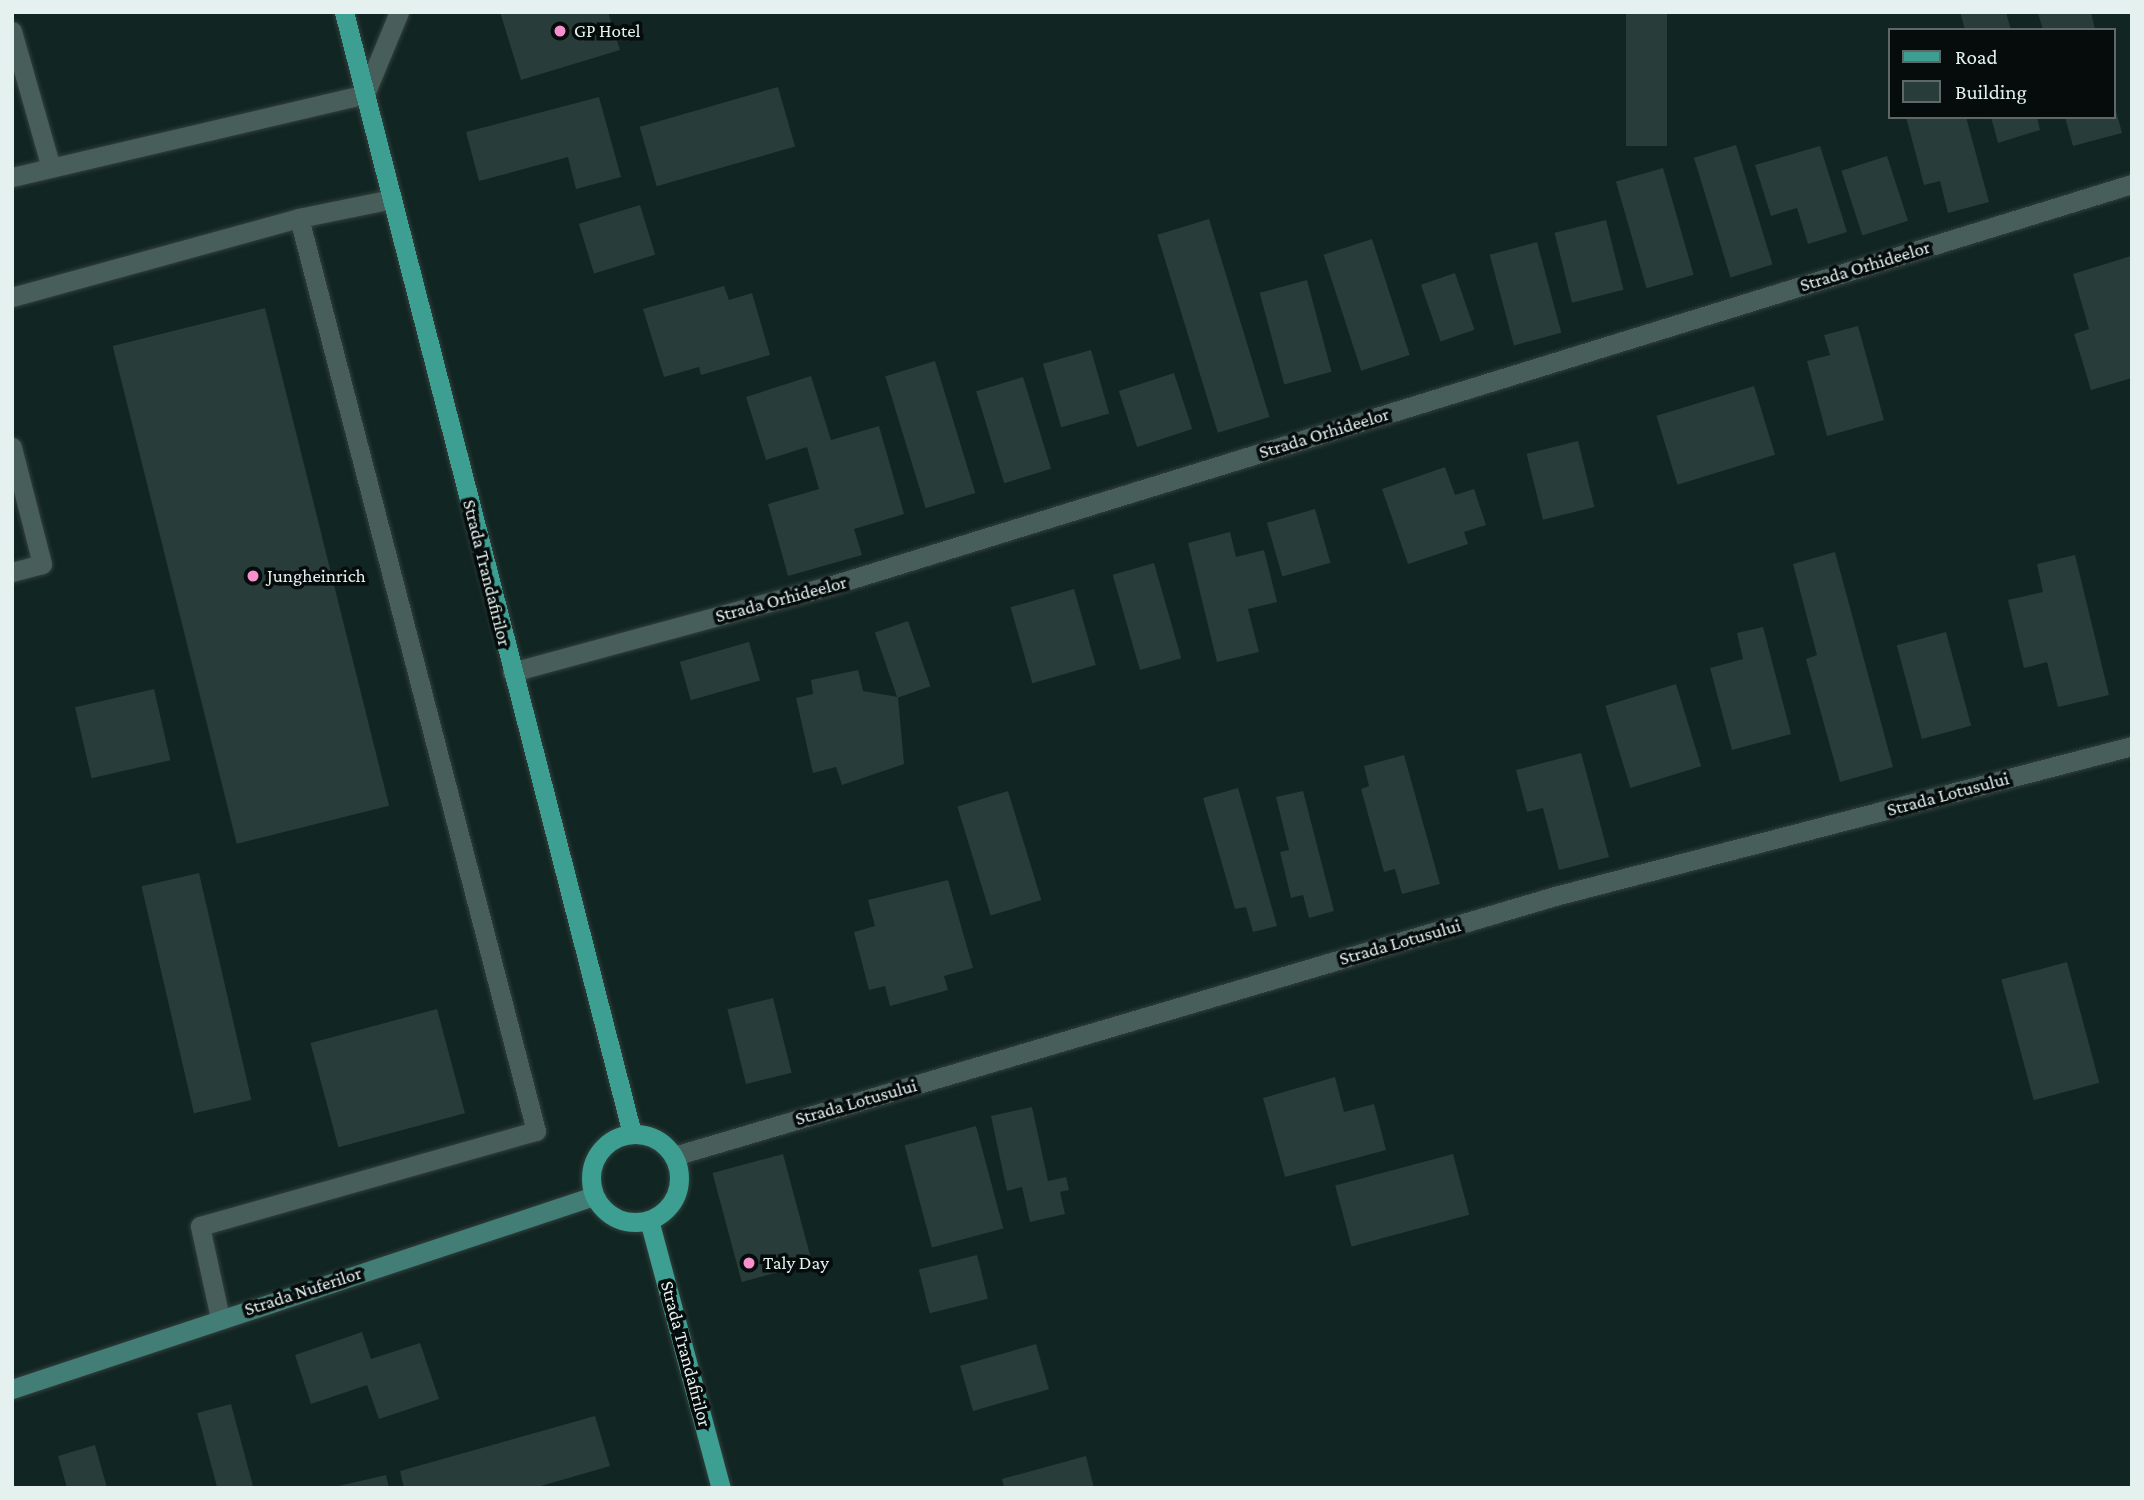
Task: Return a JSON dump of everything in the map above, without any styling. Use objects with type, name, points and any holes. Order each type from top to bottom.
[{"type":"main road","name":"Strada Trandafirilor","points":[[344,12],[632,1134]]},
{"type":"main road","points":[[632,1134],[656,1139],[674,1156],[679,1168],[677,1194],[661,1214],[649,1220],[624,1221],[611,1216],[594,1196],[592,1168],[597,1155],[606,1144],[632,1134]]},
{"type":"main road","name":"Strada Nuferilor","points":[[12,1389],[594,1196]]},
{"type":"main road","name":"Strada Trandafirilor","points":[[649,1220],[721,1488]]},
{"type":"street","points":[[12,177],[365,94],[399,12]]},
{"type":"street","points":[[12,31],[51,169]]},
{"type":"street","name":"Strada Orhideelor","points":[[512,672],[829,586],[2132,184]]},
{"type":"street","points":[[12,298],[299,219],[392,199]]},
{"type":"street","points":[[220,1318],[200,1226],[536,1131],[299,219]]},
{"type":"street","points":[[12,447],[42,564],[12,572]]},
{"type":"street","name":"Strada Lotusului","points":[[674,1156],[1555,896],[2132,746]]},
{"type":"building","name":"GP Hotel","points":[[500,12],[608,12],[620,50],[521,80]]},
{"type":"building","points":[[1626,12],[1667,12],[1667,146],[1626,146]]},
{"type":"building","points":[[1960,12],[2006,12],[2010,28],[1964,28]]},
{"type":"building","points":[[2091,12],[2095,28],[2042,28],[2038,13]]},
{"type":"building","points":[[778,87],[795,147],[657,186],[640,127]]},
{"type":"building","points":[[599,97],[621,177],[576,189],[568,157],[479,181],[466,132]]},
{"type":"building","points":[[2116,111],[2122,133],[2073,146],[2066,119],[2116,119]]},
{"type":"building","points":[[1907,119],[1967,119],[1989,202],[1948,213],[1940,181],[1924,185]]},
{"type":"building","points":[[1992,119],[2037,119],[2040,130],[1998,143]]},
{"type":"building","points":[[1736,145],[1773,265],[1730,277],[1694,158]]},
{"type":"building","points":[[1820,146],[1847,232],[1808,244],[1797,208],[1771,216],[1755,165]]},
{"type":"building","points":[[1887,156],[1908,221],[1862,236],[1841,171]]},
{"type":"building","points":[[1663,168],[1694,275],[1646,288],[1616,182]]},
{"type":"building","points":[[640,205],[655,255],[594,273],[579,224]]},
{"type":"building","points":[[1209,219],[1270,417],[1218,433],[1157,235]]},
{"type":"building","points":[[1606,220],[1623,290],[1572,303],[1555,233]]},
{"type":"building","points":[[1372,239],[1410,355],[1361,371],[1323,255]]},
{"type":"building","points":[[1537,242],[1561,333],[1514,345],[1490,255]]},
{"type":"building","points":[[2131,256],[2132,378],[2091,390],[2074,334],[2089,329],[2073,274]]},
{"type":"building","points":[[1455,273],[1475,330],[1440,341],[1421,285]]},
{"type":"building","points":[[1307,280],[1332,372],[1284,384],[1260,293]]},
{"type":"building","points":[[724,286],[729,300],[752,293],[770,355],[701,375],[699,367],[664,377],[643,309]]},
{"type":"building","name":"Jungheinrich","points":[[265,308],[389,806],[237,844],[113,346]]},
{"type":"building","points":[[1858,326],[1884,420],[1827,436],[1807,361],[1830,355],[1824,335]]},
{"type":"building","points":[[1091,350],[1109,413],[1061,427],[1043,364]]},
{"type":"building","points":[[935,361],[975,493],[926,508],[885,376]]},
{"type":"building","points":[[1174,373],[1192,429],[1137,447],[1119,391]]},
{"type":"building","points":[[811,376],[831,440],[879,426],[904,514],[854,529],[862,555],[788,576],[768,504],[819,489],[807,447],[766,460],[746,397]]},
{"type":"building","points":[[1023,377],[1051,469],[1004,483],[976,391]]},
{"type":"building","points":[[1754,386],[1775,455],[1678,485],[1656,416]]},
{"type":"building","points":[[1578,441],[1594,507],[1543,520],[1527,454]]},
{"type":"building","points":[[1445,467],[1455,495],[1474,489],[1486,525],[1464,532],[1468,544],[1408,564],[1382,489]]},
{"type":"building","points":[[1315,509],[1330,563],[1282,577],[1267,523]]},
{"type":"building","points":[[1230,532],[1236,557],[1264,550],[1277,602],[1248,609],[1259,652],[1217,662],[1188,543]]},
{"type":"building","points":[[1835,552],[1893,767],[1840,782],[1806,659],[1817,655],[1793,564]]},
{"type":"building","points":[[2075,555],[2109,695],[2058,707],[2047,662],[2024,668],[2008,600],[2043,592],[2037,564]]},
{"type":"building","points":[[1154,563],[1181,658],[1140,670],[1113,575]]},
{"type":"building","points":[[1074,589],[1096,665],[1032,683],[1011,607]]},
{"type":"building","points":[[908,621],[930,686],[897,698],[875,632]]},
{"type":"building","points":[[1763,627],[1791,734],[1732,750],[1710,668],[1743,659],[1737,633]]},
{"type":"building","points":[[1946,632],[1971,726],[1922,739],[1897,645]]},
{"type":"building","points":[[749,642],[760,680],[691,700],[680,662]]},
{"type":"building","points":[[858,670],[863,691],[898,697],[904,764],[842,785],[836,767],[813,773],[796,698],[813,694],[811,680]]},
{"type":"building","points":[[1676,684],[1701,766],[1630,788],[1605,706]]},
{"type":"building","points":[[154,689],[170,760],[91,778],[75,707]]},
{"type":"building","points":[[1581,753],[1609,857],[1559,870],[1543,808],[1527,812],[1516,770]]},
{"type":"building","points":[[1404,755],[1440,884],[1402,894],[1395,869],[1384,872],[1361,789],[1369,786],[1364,766]]},
{"type":"building","points":[[1238,788],[1277,926],[1253,932],[1246,907],[1235,909],[1203,798]]},
{"type":"building","points":[[1008,791],[1041,900],[991,916],[957,806]]},
{"type":"building","points":[[1303,791],[1334,911],[1309,918],[1303,895],[1291,898],[1280,852],[1289,850],[1276,797]]},
{"type":"building","points":[[199,873],[251,1100],[194,1113],[142,886]]},
{"type":"building","points":[[948,880],[973,968],[944,976],[948,990],[890,1006],[885,986],[869,990],[854,932],[875,926],[868,900]]},
{"type":"building","points":[[2067,962],[2099,1083],[2034,1100],[2001,980]]},
{"type":"building","points":[[773,998],[792,1073],[746,1084],[727,1009]]},
{"type":"building","points":[[437,1009],[465,1113],[338,1147],[310,1043]]},
{"type":"building","points":[[1335,1077],[1344,1112],[1374,1104],[1386,1150],[1285,1177],[1263,1098]]},
{"type":"building","points":[[1032,1107],[1048,1181],[1066,1177],[1069,1190],[1060,1192],[1065,1214],[1030,1222],[1022,1187],[1007,1191],[991,1116]]},
{"type":"building","points":[[976,1126],[1003,1228],[932,1248],[905,1145]]},
{"type":"building","points":[[783,1154],[812,1263],[742,1282],[712,1173]]},
{"type":"building","points":[[1453,1154],[1469,1215],[1351,1246],[1335,1186]]},
{"type":"building","points":[[977,1255],[988,1299],[930,1313],[919,1270]]},
{"type":"building","points":[[362,1332],[371,1359],[420,1343],[439,1399],[379,1419],[367,1385],[311,1404],[295,1355]]},
{"type":"building","points":[[1036,1344],[1049,1389],[973,1411],[960,1366]]},
{"type":"building","points":[[231,1404],[254,1488],[217,1488],[197,1413]]},
{"type":"building","points":[[595,1416],[610,1466],[534,1488],[404,1488],[400,1471]]},
{"type":"building","points":[[95,1445],[107,1488],[67,1488],[58,1456]]},
{"type":"building","points":[[1086,1456],[1094,1488],[1004,1488],[1002,1479]]},
{"type":"building","points":[[386,1475],[389,1488],[334,1488],[334,1487]]},
{"type":"place","name":"GP Hotel","points":[[560,31]]},
{"type":"place","name":"Jungheinrich","points":[[253,576]]},
{"type":"place","name":"Taly Day","points":[[749,1263]]}]
